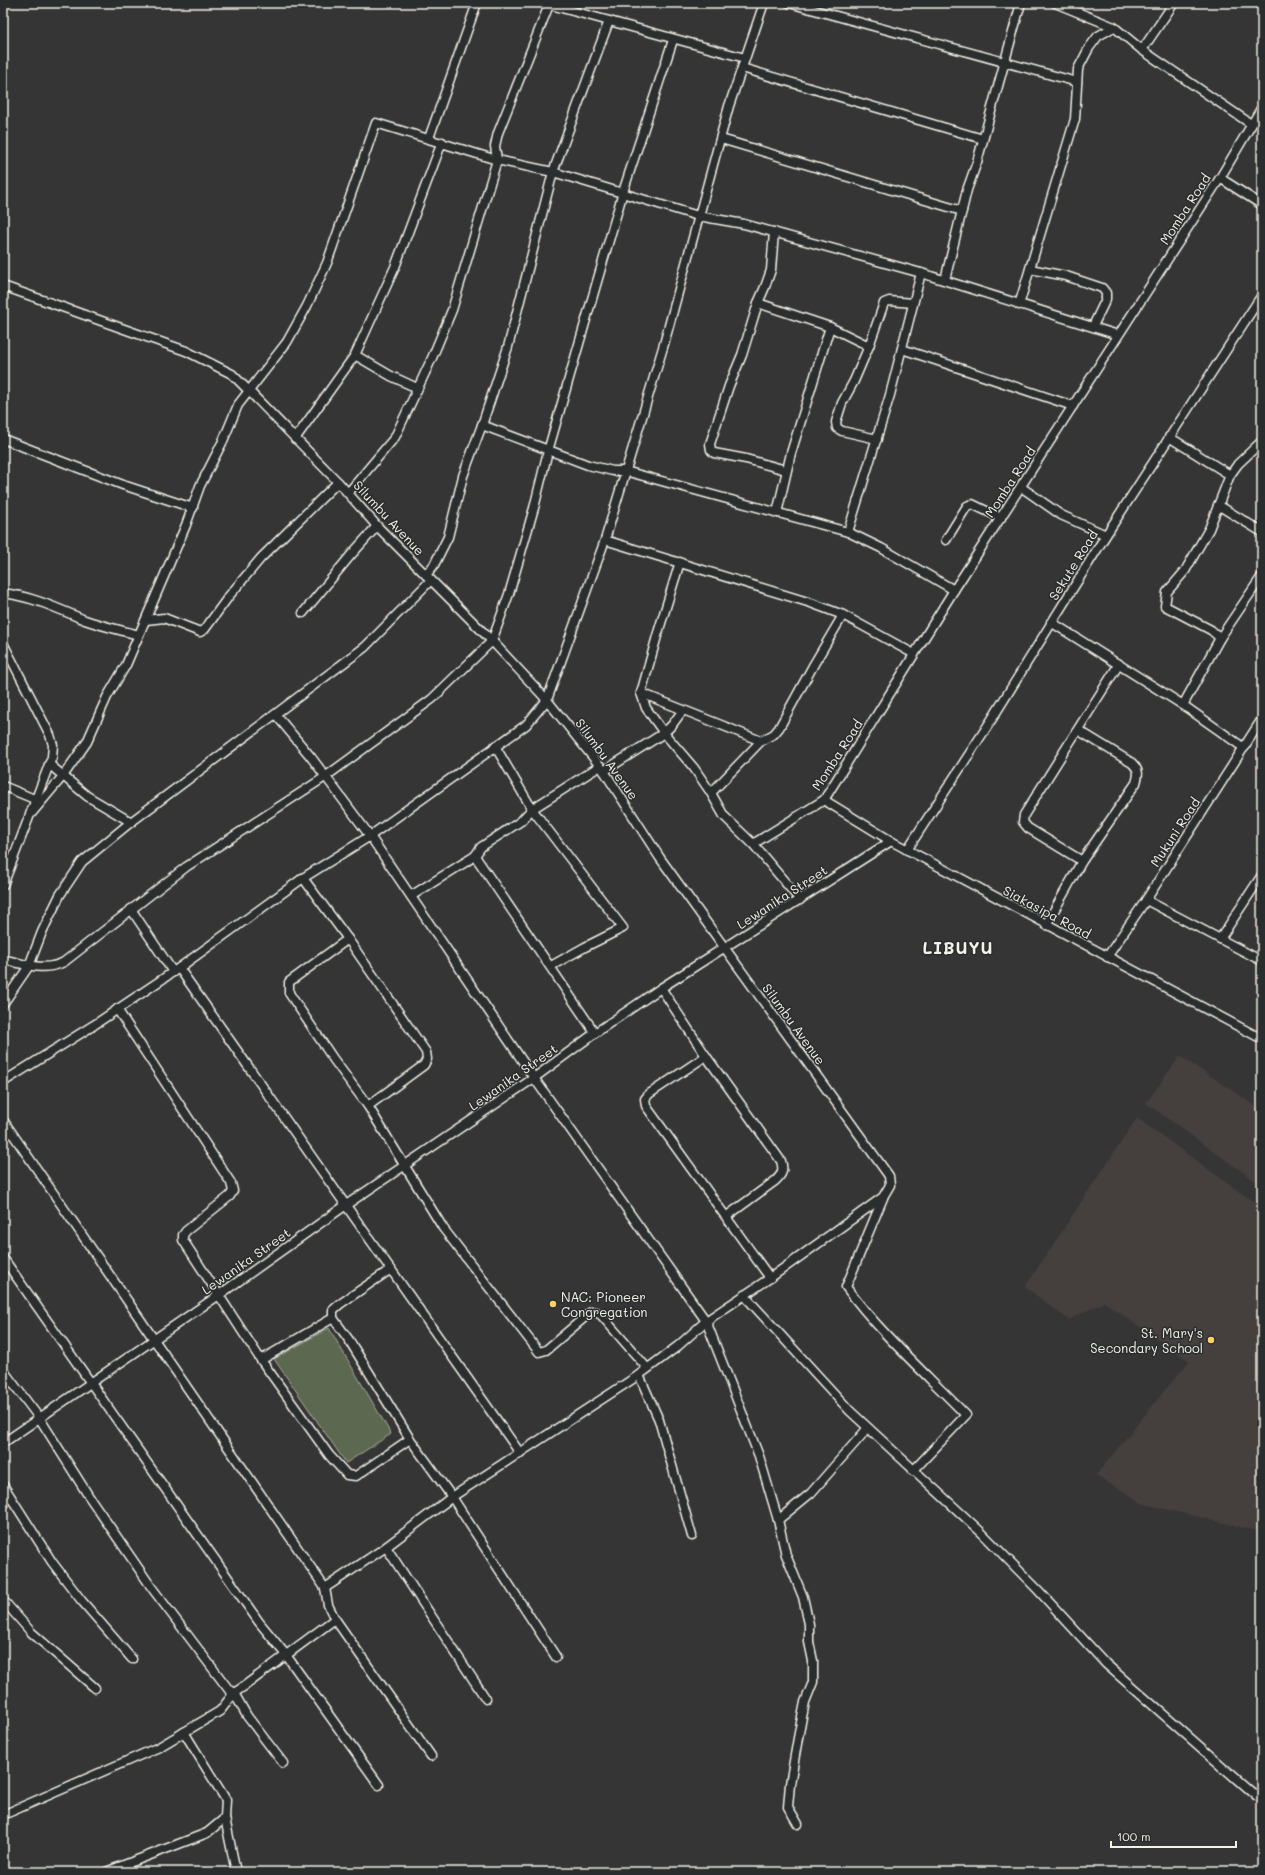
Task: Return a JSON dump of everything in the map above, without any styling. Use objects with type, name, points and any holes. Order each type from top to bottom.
[{"type":"street","points":[[429,138],[477,3]]},
{"type":"street","points":[[3,1082],[176,970],[303,878],[370,836],[526,725],[547,700],[605,540],[664,344],[729,106],[764,3]]},
{"type":"street","points":[[789,3],[1077,82]]},
{"type":"street","points":[[945,280],[962,211],[1021,3]]},
{"type":"street","points":[[1055,3],[1114,27],[1142,50],[1251,124]]},
{"type":"street","points":[[1142,50],[1174,3]]},
{"type":"street","points":[[348,493],[395,437],[432,358],[452,310],[497,160],[495,146],[498,133],[549,4],[673,40],[745,58]]},
{"type":"street","points":[[3,1004],[29,966],[42,932],[70,878],[82,862],[131,822],[365,647],[428,578],[448,538],[463,476],[508,348],[553,172],[609,21]]},
{"type":"street","points":[[1019,305],[1075,119],[1077,107],[1078,70],[1089,48],[1098,36],[1114,27]]},
{"type":"street","points":[[3,959],[29,966],[56,966],[226,840],[325,777],[432,699],[492,641],[509,594],[534,508],[548,451],[623,192],[673,40]]},
{"type":"street","points":[[742,68],[983,139]]},
{"type":"street","name":"Momba Road","points":[[753,844],[824,800],[954,590],[1220,178],[1262,107]]},
{"type":"street","points":[[3,885],[31,814],[39,801],[63,776],[87,742],[100,712],[126,665],[193,508],[200,486],[223,441],[238,405],[287,342],[308,306],[327,263],[376,123],[497,160],[553,172],[623,192],[698,216],[744,224],[921,273],[1118,335]]},
{"type":"street","points":[[721,139],[962,211]]},
{"type":"street","points":[[295,439],[356,355],[395,267],[442,142]]},
{"type":"street","points":[[1220,178],[1262,205]]},
{"type":"street","points":[[774,232],[771,270],[766,287],[758,303],[746,343],[729,386],[710,444],[710,450],[714,453],[746,459],[786,470]]},
{"type":"street","points":[[1030,269],[1066,276],[1102,288],[1106,293],[1106,299],[1093,326]]},
{"type":"street","points":[[848,532],[877,439],[921,273]]},
{"type":"street","name":"Silumbu Avenue","points":[[3,286],[186,351],[232,374],[338,482],[377,526],[492,641],[547,700],[602,769],[660,858],[889,1176],[890,1185],[883,1197]]},
{"type":"street","name":"Sekute Road","points":[[907,850],[992,719],[1106,535],[1262,295]]},
{"type":"street","points":[[877,439],[842,431],[837,428],[836,422],[842,404],[869,346],[884,303],[889,301],[913,303]]},
{"type":"street","points":[[758,303],[830,327],[869,346]]},
{"type":"street","points":[[777,513],[786,470],[830,327]]},
{"type":"street","points":[[902,349],[1073,406]]},
{"type":"street","points":[[356,355],[391,376],[417,388]]},
{"type":"street","points":[[482,425],[588,465],[613,471],[625,471],[848,532],[881,548],[954,590]]},
{"type":"street","points":[[1169,437],[1230,475]]},
{"type":"street","points":[[3,439],[123,485],[193,508]]},
{"type":"street","points":[[1220,638],[1211,630],[1165,606],[1167,592],[1185,571],[1210,529],[1230,475],[1238,464],[1262,441]]},
{"type":"street","points":[[146,620],[164,618],[200,632],[205,629],[229,596],[266,553],[338,482]]},
{"type":"street","points":[[1021,487],[1061,515],[1106,535]]},
{"type":"street","points":[[946,540],[967,506],[972,504],[1001,518]]},
{"type":"street","points":[[1218,505],[1262,532]]},
{"type":"street","points":[[303,613],[377,526]]},
{"type":"street","points":[[605,540],[804,600],[843,615],[914,654]]},
{"type":"street","points":[[680,562],[641,693],[646,708],[664,733],[694,768],[724,816],[753,844],[800,900]]},
{"type":"street","points":[[1183,705],[1220,638],[1262,576]]},
{"type":"street","points":[[3,592],[20,595],[47,603],[86,620],[138,635]]},
{"type":"street","points":[[711,793],[761,741],[774,734],[779,728],[843,615]]},
{"type":"street","points":[[1051,622],[1183,705],[1244,748]]},
{"type":"street","points":[[3,645],[50,735],[53,745],[39,801]]},
{"type":"street","points":[[1082,861],[1028,828],[1023,822],[1024,815],[1119,664]]},
{"type":"street","points":[[641,693],[761,741]]},
{"type":"street","points":[[411,896],[476,856],[481,847],[521,821],[532,809],[664,733],[683,710]]},
{"type":"street","points":[[276,715],[370,836],[534,1078],[706,1321],[759,1456],[778,1520],[786,1555],[803,1597],[809,1624],[808,1642],[813,1661],[813,1682],[806,1702],[790,1784],[788,1807],[798,1824]]},
{"type":"street","name":"Mukuni Road","points":[[1107,957],[1146,900],[1262,719]]},
{"type":"street","points":[[1046,925],[1082,861],[1136,783],[1139,774],[1137,768],[1132,763],[1078,730]]},
{"type":"street","points":[[495,746],[532,809],[623,928],[551,966]]},
{"type":"street","points":[[49,764],[92,799],[131,822]]},
{"type":"street","points":[[3,786],[39,801]]},
{"type":"street","name":"Siakasipa Road","points":[[824,800],[891,842],[1262,1039]]},
{"type":"street","name":"Lewanika Street","points":[[3,1443],[40,1419],[346,1205],[534,1078],[595,1033],[661,988],[891,842]]},
{"type":"street","points":[[476,856],[595,1033]]},
{"type":"street","points":[[1220,939],[1262,875]]},
{"type":"street","points":[[303,878],[348,939],[426,1052],[427,1059],[424,1065],[368,1106]]},
{"type":"street","points":[[1146,900],[1262,961]]},
{"type":"street","points":[[131,909],[346,1205],[520,1453]]},
{"type":"street","points":[[348,939],[294,977],[289,982],[289,993],[334,1060],[368,1106],[443,1228],[539,1352],[546,1350],[591,1312],[596,1312],[602,1315],[647,1368]]},
{"type":"street","points":[[661,988],[706,1056],[781,1161],[784,1169],[781,1176],[775,1181],[727,1216]]},
{"type":"street","points":[[117,1009],[231,1183],[233,1191],[230,1196],[183,1235],[183,1240],[261,1360],[329,1454],[347,1475],[356,1476],[368,1470],[410,1439]]},
{"type":"street","points":[[706,1056],[649,1094],[645,1100],[646,1106],[727,1216],[770,1278]]},
{"type":"street","points":[[3,1120],[152,1340],[325,1588],[328,1605],[335,1619],[430,1756]]},
{"type":"street","points":[[325,1588],[386,1547],[452,1497],[638,1375],[678,1346],[706,1321],[770,1278],[883,1197]]},
{"type":"street","points":[[883,1197],[846,1287],[916,1366],[966,1415],[913,1471]]},
{"type":"street","points":[[3,1258],[92,1382],[259,1622],[286,1655],[380,1785]]},
{"type":"street","points":[[391,1269],[340,1304],[333,1310],[333,1318],[349,1340],[410,1439],[452,1497],[556,1657]]},
{"type":"street","points":[[744,1296],[814,1374],[868,1429],[981,1532],[1106,1664],[1258,1797]]},
{"type":"street","points":[[261,1360],[333,1318]]},
{"type":"street","points":[[3,1370],[40,1419],[88,1495],[152,1588],[229,1690],[234,1693],[247,1716],[283,1763]]},
{"type":"street","points":[[638,1375],[659,1420],[692,1536]]},
{"type":"street","points":[[778,1520],[811,1492],[868,1429]]},
{"type":"street","points":[[3,1485],[52,1562],[81,1600],[132,1659]]},
{"type":"street","points":[[386,1547],[486,1699]]},
{"type":"street","points":[[3,1600],[31,1632],[95,1688]]},
{"type":"street","points":[[3,1815],[159,1747],[220,1711],[234,1693],[335,1619]]},
{"type":"street","points":[[184,1732],[226,1800],[225,1818],[236,1872]]},
{"type":"street","points":[[106,1872],[207,1833],[225,1818]]},
{"type":"shaded area","points":[[1180,1056],[1262,1110],[1262,1186],[1146,1103]]},
{"type":"shaded area","name":"St. Mary's Secondary School","points":[[1137,1118],[1262,1208],[1262,1532],[1144,1504],[1096,1475],[1189,1361],[1104,1302],[1069,1320],[1025,1287]]},
{"type":"green space","points":[[329,1328],[391,1434],[346,1463],[274,1359]]},
{"type":"place","name":"NAC: Pioneer Congregation","points":[[553,1304]]},
{"type":"place","name":"St. Mary's Secondary School","points":[[1211,1340]]},
{"type":"district","name":"LIBUYU","points":[[958,948]]}]
